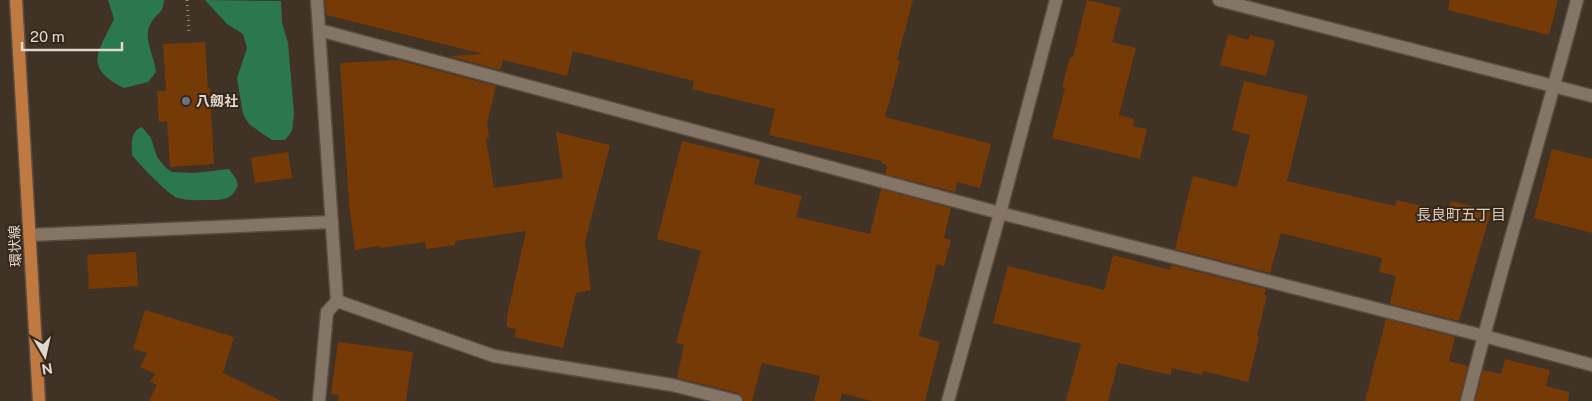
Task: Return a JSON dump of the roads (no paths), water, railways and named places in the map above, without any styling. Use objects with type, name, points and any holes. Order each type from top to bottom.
[{"type":"main road","name":"環状線","points":[[16,0],[39,401]]},
{"type":"street","points":[[317,0],[337,301],[327,312],[319,401]]},
{"type":"street","points":[[948,401],[1056,0]]},
{"type":"street","points":[[1219,0],[1592,96]]},
{"type":"street","points":[[1467,401],[1555,86],[1577,0]]},
{"type":"street","points":[[319,30],[1000,212],[1592,365]]},
{"type":"street","points":[[29,235],[332,222]]},
{"type":"street","points":[[337,301],[494,356],[672,385],[736,401]]},
{"type":"place","name":"八劔社","points":[[186,101]]},
{"type":"district","name":"長良町五丁目","points":[[1461,215]]}]
